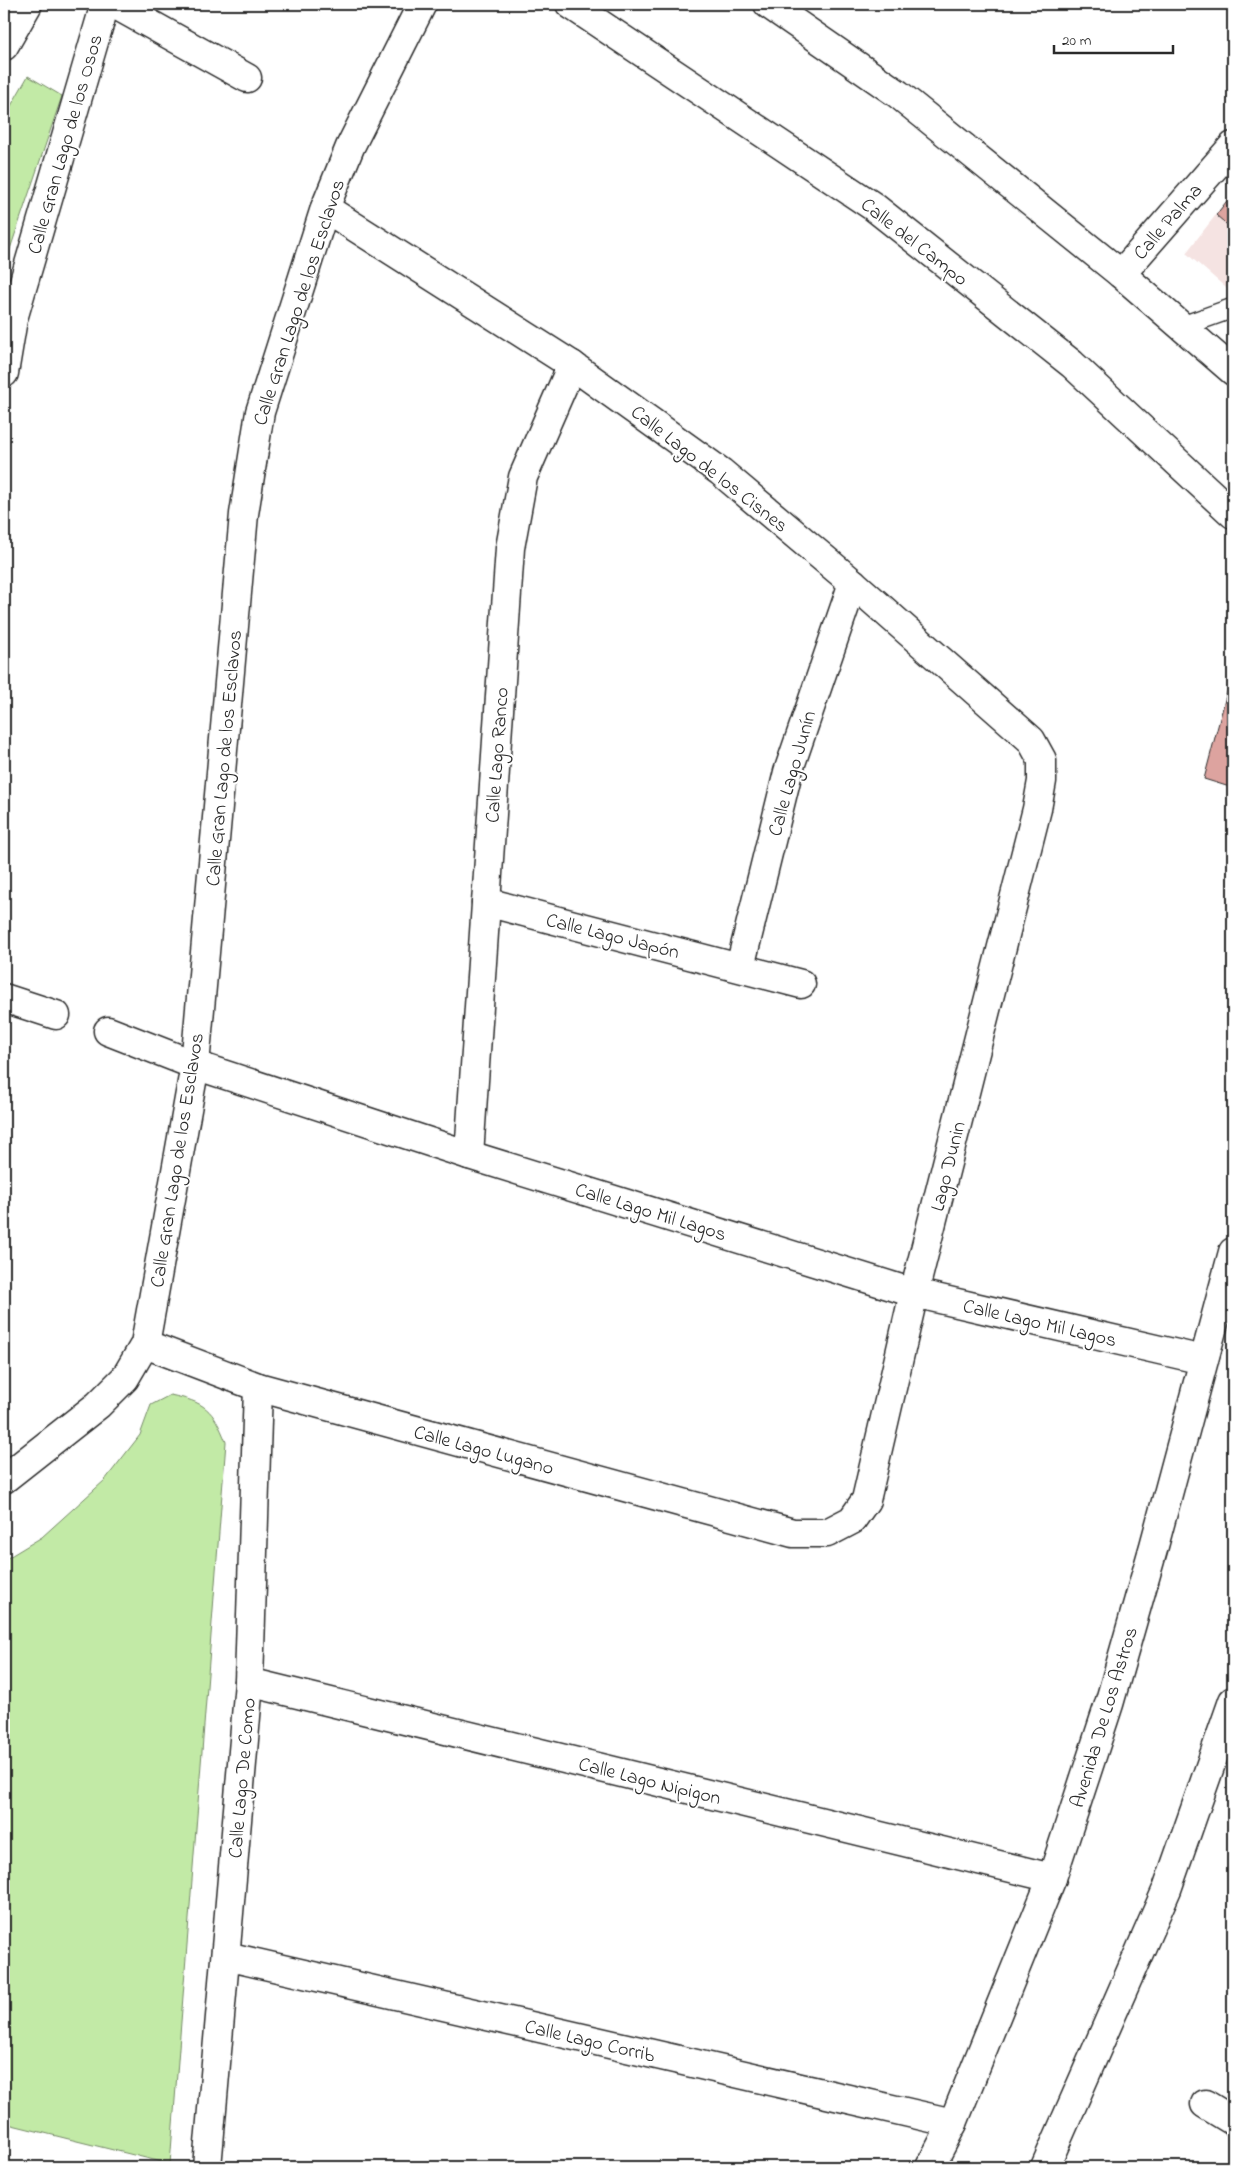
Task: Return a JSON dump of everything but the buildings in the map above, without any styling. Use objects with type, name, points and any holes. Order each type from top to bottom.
[{"type":"street","points":[[4,46],[28,4]]},
{"type":"street","name":"Calle Gran Lago de los Osos","points":[[4,373],[13,319],[105,4]]},
{"type":"street","points":[[114,4],[247,78]]},
{"type":"street","name":"Calle Gran Lago de los Esclavos","points":[[4,1479],[98,1404],[125,1378],[145,1344],[195,1065],[246,505],[260,412],[325,208],[350,147],[422,4]]},
{"type":"street","name":"Calle del Campo","points":[[570,4],[874,207],[1072,364],[1233,514]]},
{"type":"street","points":[[768,4],[898,94],[1120,274],[1233,371]]},
{"type":"street","name":"Calle Palma","points":[[1120,274],[1233,146]]},
{"type":"street","name":"Calle Lago de los Cisnes","points":[[325,208],[572,365],[721,472],[853,583],[1031,740],[1042,760],[1042,782]]},
{"type":"street","name":"Calle Lago Ranco","points":[[469,1155],[510,548],[524,477],[572,365]]},
{"type":"street","name":"Calle Lago Junín","points":[[740,967],[788,772],[853,583]]},
{"type":"street","name":"Lago Dunin","points":[[827,1533],[852,1520],[866,1500],[914,1293],[1038,809],[1042,782]]},
{"type":"street","name":"Calle Lago Japón","points":[[486,902],[801,984]]},
{"type":"street","points":[[4,998],[56,1015]]},
{"type":"street","name":"Calle Lago Mil Lagos","points":[[108,1031],[195,1065],[469,1155],[914,1293],[1203,1360]]},
{"type":"street","name":"Avenida De Los Astros","points":[[930,2167],[953,2123],[1052,1878],[1109,1704],[1154,1546],[1233,1252]]},
{"type":"street","name":"Calle Lago Lugano","points":[[145,1344],[258,1387],[793,1533],[827,1533]]},
{"type":"street","name":"Calle Lago De Como","points":[[207,2167],[249,1682],[258,1387]]},
{"type":"street","name":"Calle Lago Nipigon","points":[[249,1682],[1052,1878]]},
{"type":"street","points":[[1045,2167],[1166,1889],[1233,1701]]},
{"type":"street","name":"Calle Lago Corrib","points":[[226,1956],[953,2123]]},
{"type":"street","points":[[1205,2104],[1233,2121]]},
{"type":"lane","points":[[1180,327],[1233,308]]},
{"type":"shaded area","points":[[1233,193],[1233,294],[1186,253]]},
{"type":"green space","points":[[28,76],[62,96],[8,255],[4,275],[4,118]]},
{"type":"green space","points":[[170,1395],[200,1404],[212,1414],[226,1442],[170,2164],[4,2123],[4,1560],[42,1537],[105,1480],[140,1435],[151,1405]]}]
